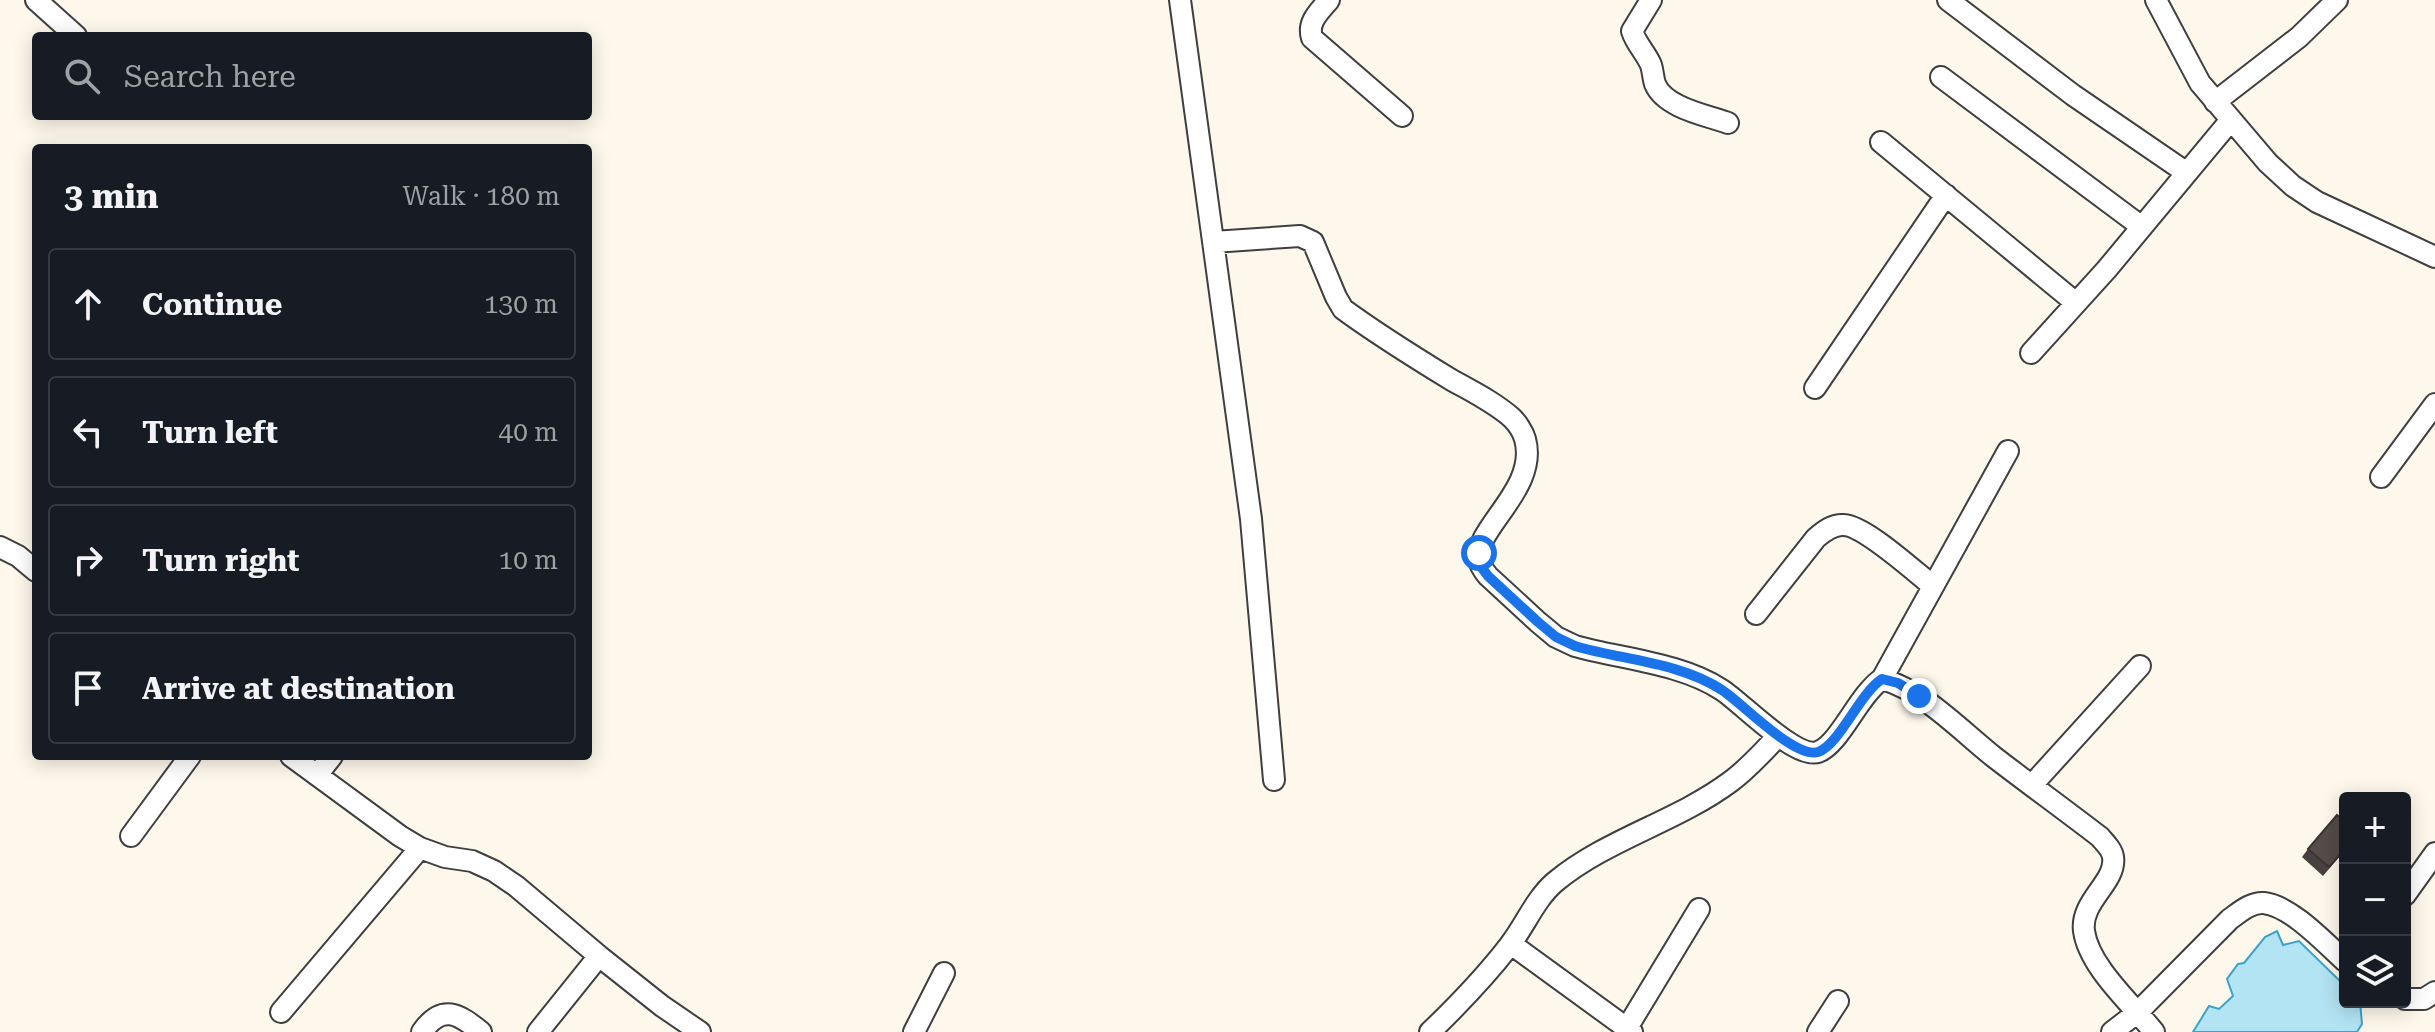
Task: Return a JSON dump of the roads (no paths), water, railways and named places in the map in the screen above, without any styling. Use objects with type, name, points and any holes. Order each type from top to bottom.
[{"type":"street","points":[[36,0],[72,32]]},
{"type":"street","points":[[1180,0],[1251,519],[1274,780]]},
{"type":"street","points":[[1329,0],[1312,21],[1309,29],[1312,38],[1402,116]]},
{"type":"street","points":[[1651,0],[1632,31],[1651,64],[1656,86],[1665,98],[1728,123]]},
{"type":"street","points":[[1948,0],[2073,95],[2187,173]]},
{"type":"street","points":[[2156,0],[2184,56],[2215,102],[2268,163],[2293,186],[2317,202],[2435,257]]},
{"type":"street","points":[[2215,102],[2299,37],[2337,0]]},
{"type":"street","points":[[1941,77],[2142,227]]},
{"type":"street","points":[[2031,353],[2230,121]]},
{"type":"street","points":[[1881,142],[2076,303]]},
{"type":"street","points":[[1815,388],[1946,195]]},
{"type":"street","points":[[1213,242],[1307,237],[1313,242],[1343,309],[1515,421],[1525,438],[1527,459],[1521,480],[1485,538],[1479,553],[1479,564],[1538,622],[1556,637],[1575,646],[1701,678],[1743,704],[1778,736],[1805,752],[1819,752],[1835,737],[1871,686],[1882,679],[2008,451]]},
{"type":"street","points":[[2381,477],[2435,404]]},
{"type":"street","points":[[1756,614],[1816,538],[1827,529],[1842,524],[1859,528],[1933,586]]},
{"type":"street","points":[[0,547],[32,568]]},
{"type":"street","points":[[2032,785],[2140,666]]},
{"type":"street","points":[[1882,679],[1898,683],[1919,696],[2100,837],[2111,850],[2114,859],[2110,872],[2088,908],[2084,927],[2088,947],[2102,969],[2154,1032]]},
{"type":"street","points":[[1430,1032],[1511,944],[1552,885],[1588,859],[1729,783],[1778,736]]},
{"type":"street","points":[[131,836],[187,760]]},
{"type":"street","points":[[296,760],[420,848],[445,857],[472,861],[494,871],[662,1006],[700,1032]]},
{"type":"street","points":[[317,775],[329,760]]},
{"type":"street","points":[[281,1012],[420,848]]},
{"type":"street","points":[[2411,887],[2435,853]]},
{"type":"street","points":[[2112,1032],[2138,1012],[2222,927],[2248,907],[2263,903],[2293,916],[2339,956]]},
{"type":"street","points":[[1511,944],[1630,1030],[1699,909]]},
{"type":"street","points":[[538,1032],[599,956]]},
{"type":"street","points":[[914,1032],[944,973]]},
{"type":"street","points":[[1818,1032],[1838,1001]]},
{"type":"street","points":[[422,1032],[436,1017],[445,1013],[458,1015],[481,1032]]},
{"type":"water","points":[[2277,931],[2283,945],[2299,941],[2339,980],[2339,1008],[2361,1008],[2362,1024],[2357,1032],[2193,1032],[2209,1006],[2219,1009],[2233,996],[2227,979],[2265,937]]}]
